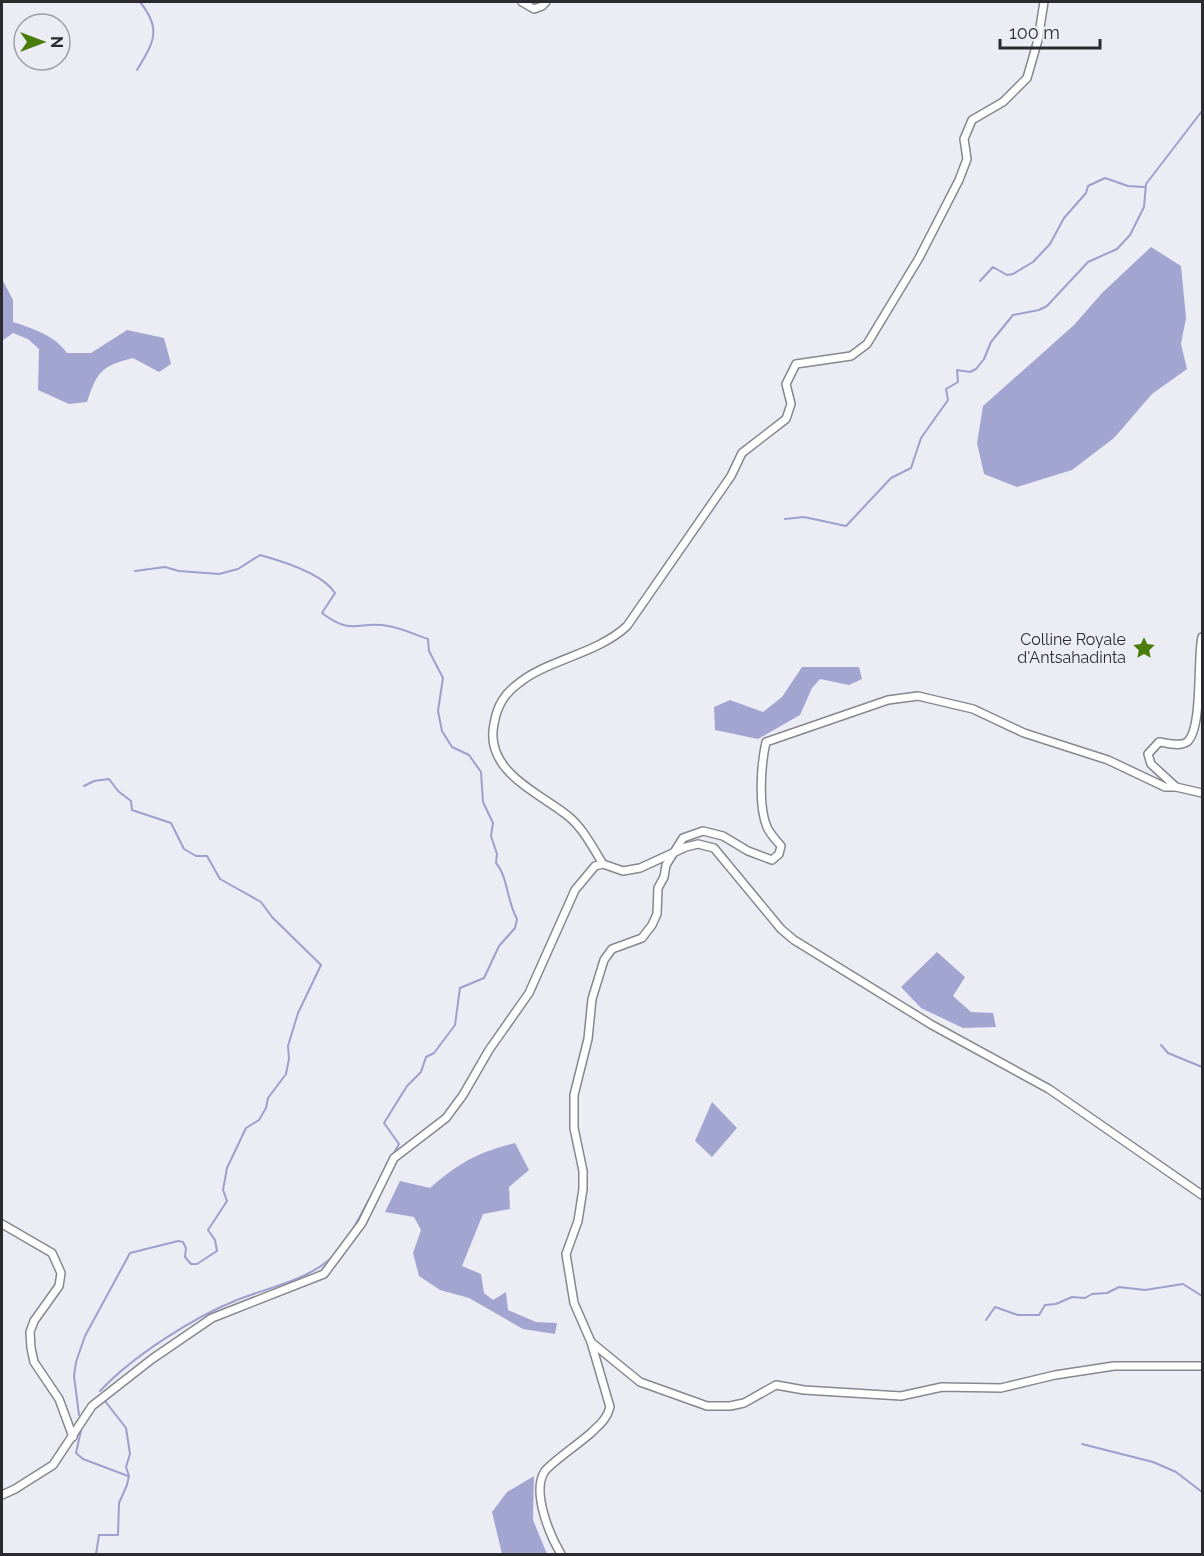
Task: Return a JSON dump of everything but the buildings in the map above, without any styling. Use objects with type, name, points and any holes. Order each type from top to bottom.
[{"type":"street","points":[[522,2],[534,9],[546,2]]},
{"type":"street","points":[[1044,2],[1038,40],[1027,78],[1003,102],[972,120],[964,139],[967,159],[959,180],[919,258],[867,344],[851,356],[796,364],[786,384],[790,404],[786,419],[742,453],[731,476],[627,626],[609,641],[519,682],[498,705],[491,738],[501,763],[533,794],[569,817],[603,864],[623,871],[640,868],[698,844],[714,848],[781,929],[794,940],[932,1025],[1049,1089],[1203,1195]]},
{"type":"street","points":[[1176,787],[1151,764],[1148,754],[1159,742],[1180,744],[1187,742],[1192,734],[1200,691],[1200,651],[1203,638]]},
{"type":"street","points":[[561,1554],[552,1538],[541,1505],[541,1480],[553,1463],[569,1453],[608,1417],[610,1407],[591,1342],[574,1303],[566,1254],[578,1221],[583,1189],[583,1172],[574,1128],[575,1084],[588,1038],[592,999],[603,960],[612,949],[642,938],[652,925],[657,914],[658,888],[664,877],[666,865],[683,838],[703,831],[723,836],[748,851],[772,860],[779,854],[781,846],[767,828],[762,810],[761,761],[766,742],[786,733],[903,697],[935,698],[973,709],[1024,733],[1108,760],[1164,787],[1176,787],[1203,793]]},
{"type":"street","points":[[2,1495],[53,1464],[73,1437],[80,1420],[92,1406],[152,1359],[212,1318],[324,1274],[362,1223],[394,1158],[446,1118],[463,1095],[489,1050],[528,993],[575,890],[590,870],[603,864]]},
{"type":"street","points":[[2,1224],[52,1253],[61,1273],[59,1286],[34,1321],[30,1332],[31,1348],[33,1362],[59,1399],[73,1437]]},
{"type":"street","points":[[591,1342],[640,1382],[707,1406],[718,1407],[744,1403],[776,1385],[804,1390],[901,1396],[942,1387],[1001,1388],[1114,1366],[1203,1366]]},
{"type":"shaded area","points":[[1151,247],[1181,266],[1186,318],[1181,344],[1187,369],[1152,394],[1114,438],[1072,470],[1017,487],[984,474],[977,443],[983,406],[1074,325],[1102,293]]},
{"type":"shaded area","points":[[2,279],[13,300],[13,322],[50,337],[67,353],[91,353],[127,330],[164,338],[171,364],[159,372],[133,358],[114,364],[98,377],[87,402],[69,404],[38,390],[39,349],[28,339],[13,333],[2,341]]},
{"type":"shaded area","points":[[802,667],[859,667],[862,679],[849,685],[820,679],[812,688],[800,715],[758,739],[715,730],[714,707],[730,700],[763,712],[782,697]]},
{"type":"shaded area","points":[[937,952],[965,977],[953,996],[971,1012],[993,1013],[996,1027],[963,1028],[921,1008],[901,987]]},
{"type":"shaded area","points":[[712,1102],[737,1128],[712,1157],[695,1141]]},
{"type":"shaded area","points":[[515,1143],[529,1170],[509,1187],[510,1209],[483,1214],[462,1266],[481,1274],[484,1293],[493,1300],[506,1292],[508,1310],[536,1322],[557,1323],[555,1334],[523,1329],[469,1298],[440,1290],[419,1276],[413,1253],[421,1230],[414,1217],[385,1212],[400,1181],[430,1188],[451,1171],[470,1160]]},
{"type":"shaded area","points":[[534,1476],[533,1520],[547,1554],[502,1554],[492,1512],[507,1492]]},
{"type":"waterway","points":[[137,70],[148,51],[153,36],[151,20],[140,2]]},
{"type":"waterway","points":[[785,519],[804,517],[846,526],[891,478],[911,468],[921,438],[948,400],[946,389],[958,382],[957,370],[970,372],[976,369],[984,359],[991,342],[1013,315],[1039,310],[1047,306],[1088,262],[1117,249],[1130,235],[1144,207],[1146,184],[1202,111]]},
{"type":"waterway","points":[[980,281],[993,267],[1007,275],[1033,262],[1050,244],[1064,218],[1086,193],[1088,186],[1105,178],[1128,186],[1144,187]]},
{"type":"waterway","points":[[135,571],[165,567],[179,571],[219,574],[238,569],[260,555],[301,569],[329,586],[335,593],[322,613],[333,620],[349,626],[393,627],[428,639],[429,651],[443,678],[438,711],[442,731],[452,747],[469,755],[481,772],[483,802],[493,823],[491,836],[497,854],[496,863],[503,875],[517,919],[515,928],[499,946],[484,978],[460,988],[455,1025],[434,1053],[426,1057],[421,1072],[407,1086],[384,1123],[399,1144],[381,1176]]},
{"type":"waterway","points":[[79,1415],[74,1376],[76,1362],[85,1336],[130,1253],[178,1241],[183,1242],[186,1248],[185,1257],[191,1264],[197,1264],[217,1251],[215,1240],[208,1230],[227,1201],[223,1190],[227,1168],[246,1128],[259,1120],[266,1108],[268,1098],[286,1074],[289,1059],[288,1046],[298,1013],[321,965],[272,917],[261,902],[220,879],[207,856],[196,856],[184,849],[171,823],[132,810],[131,801],[118,791],[109,779],[94,781],[84,786]]},
{"type":"waterway","points":[[1161,1045],[1168,1053],[1202,1067]]},
{"type":"waterway","points":[[100,1391],[129,1365],[183,1327],[237,1300],[297,1279],[329,1260],[342,1246],[372,1194]]},
{"type":"waterway","points":[[986,1320],[995,1307],[1018,1315],[1039,1315],[1045,1305],[1056,1304],[1072,1297],[1085,1298],[1092,1294],[1107,1293],[1119,1287],[1145,1290],[1183,1284],[1202,1296]]},
{"type":"waterway","points":[[96,1554],[99,1535],[118,1535],[119,1503],[129,1476],[126,1467],[130,1454],[126,1428],[105,1401]]},
{"type":"waterway","points":[[82,1426],[76,1453],[83,1459],[128,1476]]},
{"type":"waterway","points":[[1082,1444],[1153,1462],[1176,1472],[1202,1492]]},
{"type":"place","name":"Colline Royale d'Antsahadinta","points":[[1144,648]]}]
